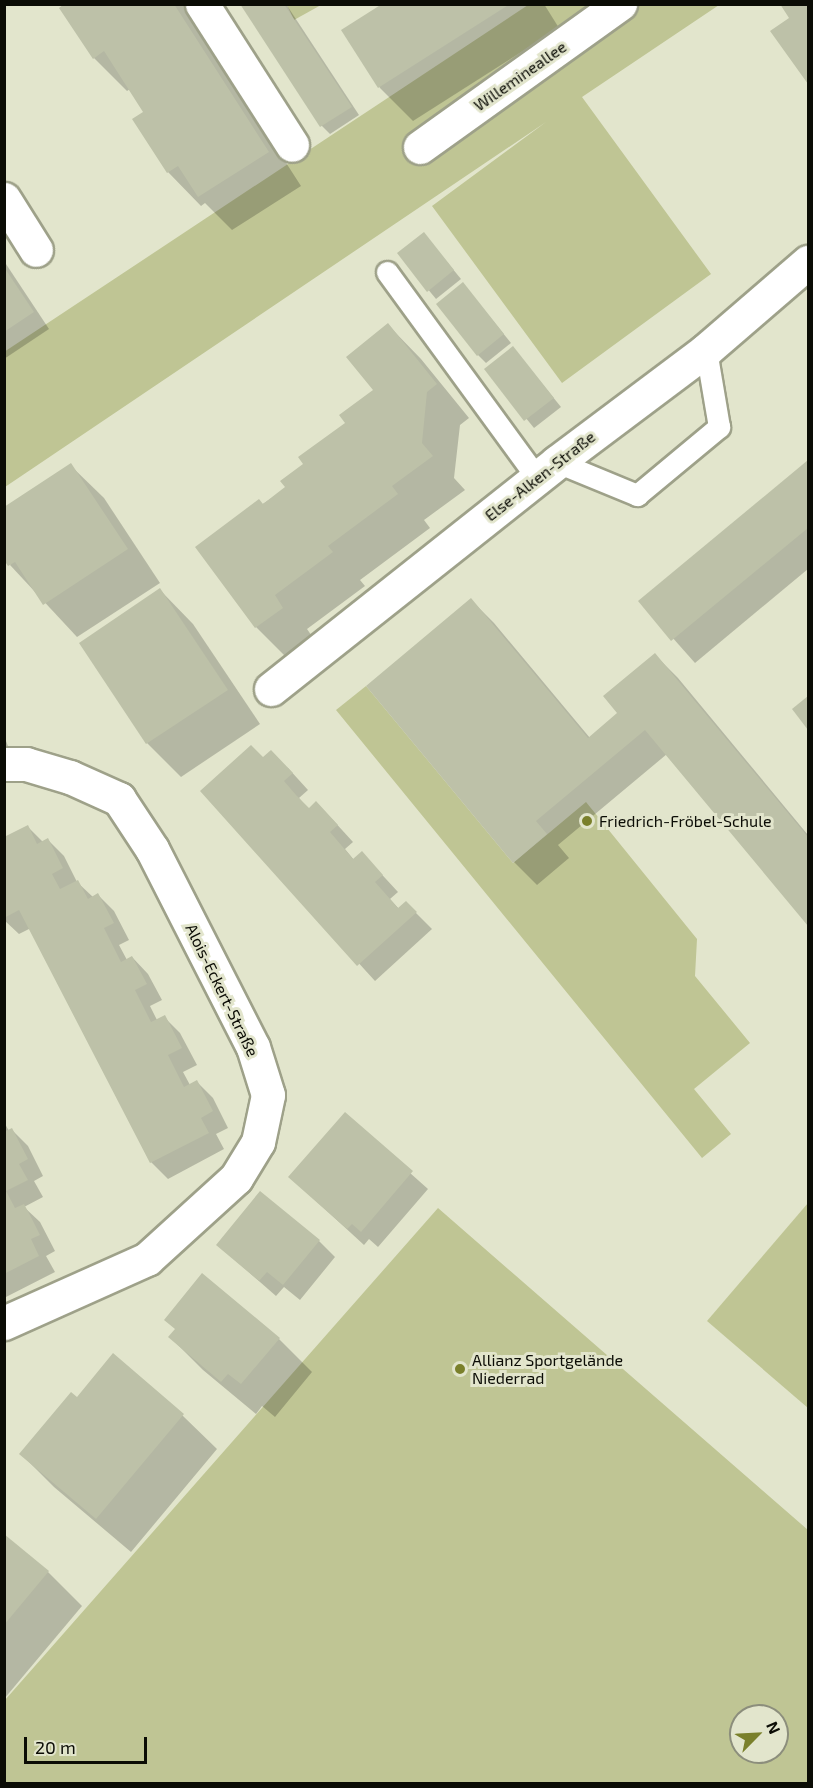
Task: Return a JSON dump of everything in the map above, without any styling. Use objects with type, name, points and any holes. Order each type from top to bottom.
[{"type":"street","points":[[202,4],[292,144]]},
{"type":"street","name":"Willemineallee","points":[[420,147],[620,4]]},
{"type":"street","points":[[4,199],[36,250]]},
{"type":"street","name":"Else-Alken-Straße","points":[[271,689],[547,470],[706,350],[808,262]]},
{"type":"street","name":"Alois-Eckert-Straße","points":[[4,764],[26,764],[70,777],[119,799],[152,849],[253,1047],[268,1095],[258,1142],[236,1178],[147,1258],[4,1323]]},
{"type":"lane","points":[[387,272],[547,470],[637,495],[719,427],[706,350]]},
{"type":"green space","points":[[287,5],[321,5],[294,20]]},
{"type":"green space","points":[[528,5],[719,5],[582,97],[711,274],[562,383],[432,206],[546,122],[5,487],[4,352]]},
{"type":"green space","points":[[366,686],[513,863],[586,802],[697,939],[695,976],[750,1043],[694,1089],[731,1134],[702,1158],[336,710]]},
{"type":"green space","points":[[808,1203],[808,1408],[707,1321]]},
{"type":"green space","name":"Allianz Sportgelände Niederrad","points":[[438,1208],[808,1530],[808,1783],[5,1783],[5,1700]]},
{"type":"building","points":[[64,4],[174,4],[269,152],[198,197],[178,166],[167,173],[132,119],[143,112],[104,51],[93,59],[59,8]]},
{"type":"building","points":[[240,4],[284,4],[352,107],[320,127]]},
{"type":"building","points":[[382,4],[510,4],[378,88],[341,30]]},
{"type":"building","points":[[780,4],[808,4],[808,84],[770,31],[789,18]]},
{"type":"building","points":[[424,232],[454,270],[427,292],[397,253]]},
{"type":"building","points":[[4,267],[34,312],[4,332]]},
{"type":"building","points":[[463,282],[504,334],[477,356],[436,304]]},
{"type":"building","points":[[388,323],[437,384],[427,392],[422,443],[433,456],[392,486],[398,494],[328,546],[333,552],[275,595],[283,608],[255,628],[195,547],[259,499],[263,504],[285,487],[280,481],[303,464],[298,457],[345,423],[339,415],[373,390],[346,357]]},
{"type":"building","points":[[513,346],[554,398],[524,421],[484,369]]},
{"type":"building","points":[[808,460],[808,528],[671,641],[638,601]]},
{"type":"building","points":[[71,463],[128,549],[43,605],[15,562],[8,566],[4,560],[4,507]]},
{"type":"building","points":[[160,588],[228,690],[146,744],[79,643]]},
{"type":"building","points":[[471,598],[588,738],[617,713],[603,696],[655,653],[808,837],[808,926],[645,730],[536,821],[547,834],[513,863],[366,686]]},
{"type":"building","points":[[808,696],[808,730],[792,709]]},
{"type":"building","points":[[251,745],[263,757],[271,750],[293,773],[284,781],[296,795],[309,808],[316,801],[338,825],[330,832],[353,859],[362,851],[383,875],[375,882],[398,908],[406,901],[417,912],[357,966],[200,791]]},
{"type":"building","points":[[28,825],[37,844],[48,838],[63,868],[52,874],[60,889],[78,880],[88,899],[98,893],[114,923],[104,928],[121,962],[132,956],[147,984],[135,990],[151,1022],[165,1015],[182,1048],[168,1055],[184,1087],[197,1080],[213,1111],[201,1118],[209,1133],[150,1163],[19,910],[4,918],[4,837]]},
{"type":"building","points":[[345,1112],[413,1171],[361,1232],[352,1224],[347,1229],[288,1177]]},
{"type":"building","points":[[12,1128],[28,1159],[19,1164],[28,1180],[6,1191],[15,1208],[24,1204],[32,1219],[40,1235],[31,1239],[39,1256],[4,1274],[4,1132]]},
{"type":"building","points":[[260,1191],[320,1240],[283,1285],[267,1272],[259,1281],[216,1245]]},
{"type":"building","points":[[202,1273],[280,1338],[241,1384],[228,1374],[221,1382],[168,1337],[175,1329],[164,1320]]},
{"type":"building","points":[[113,1353],[184,1414],[96,1519],[19,1454],[71,1392],[77,1397]]},
{"type":"building","points":[[4,1534],[49,1571],[4,1625]]},
{"type":"place","name":"Friedrich-Fröbel-Schule","points":[[587,821]]},
{"type":"place","name":"Allianz Sportgelände Niederrad","points":[[460,1369]]}]
